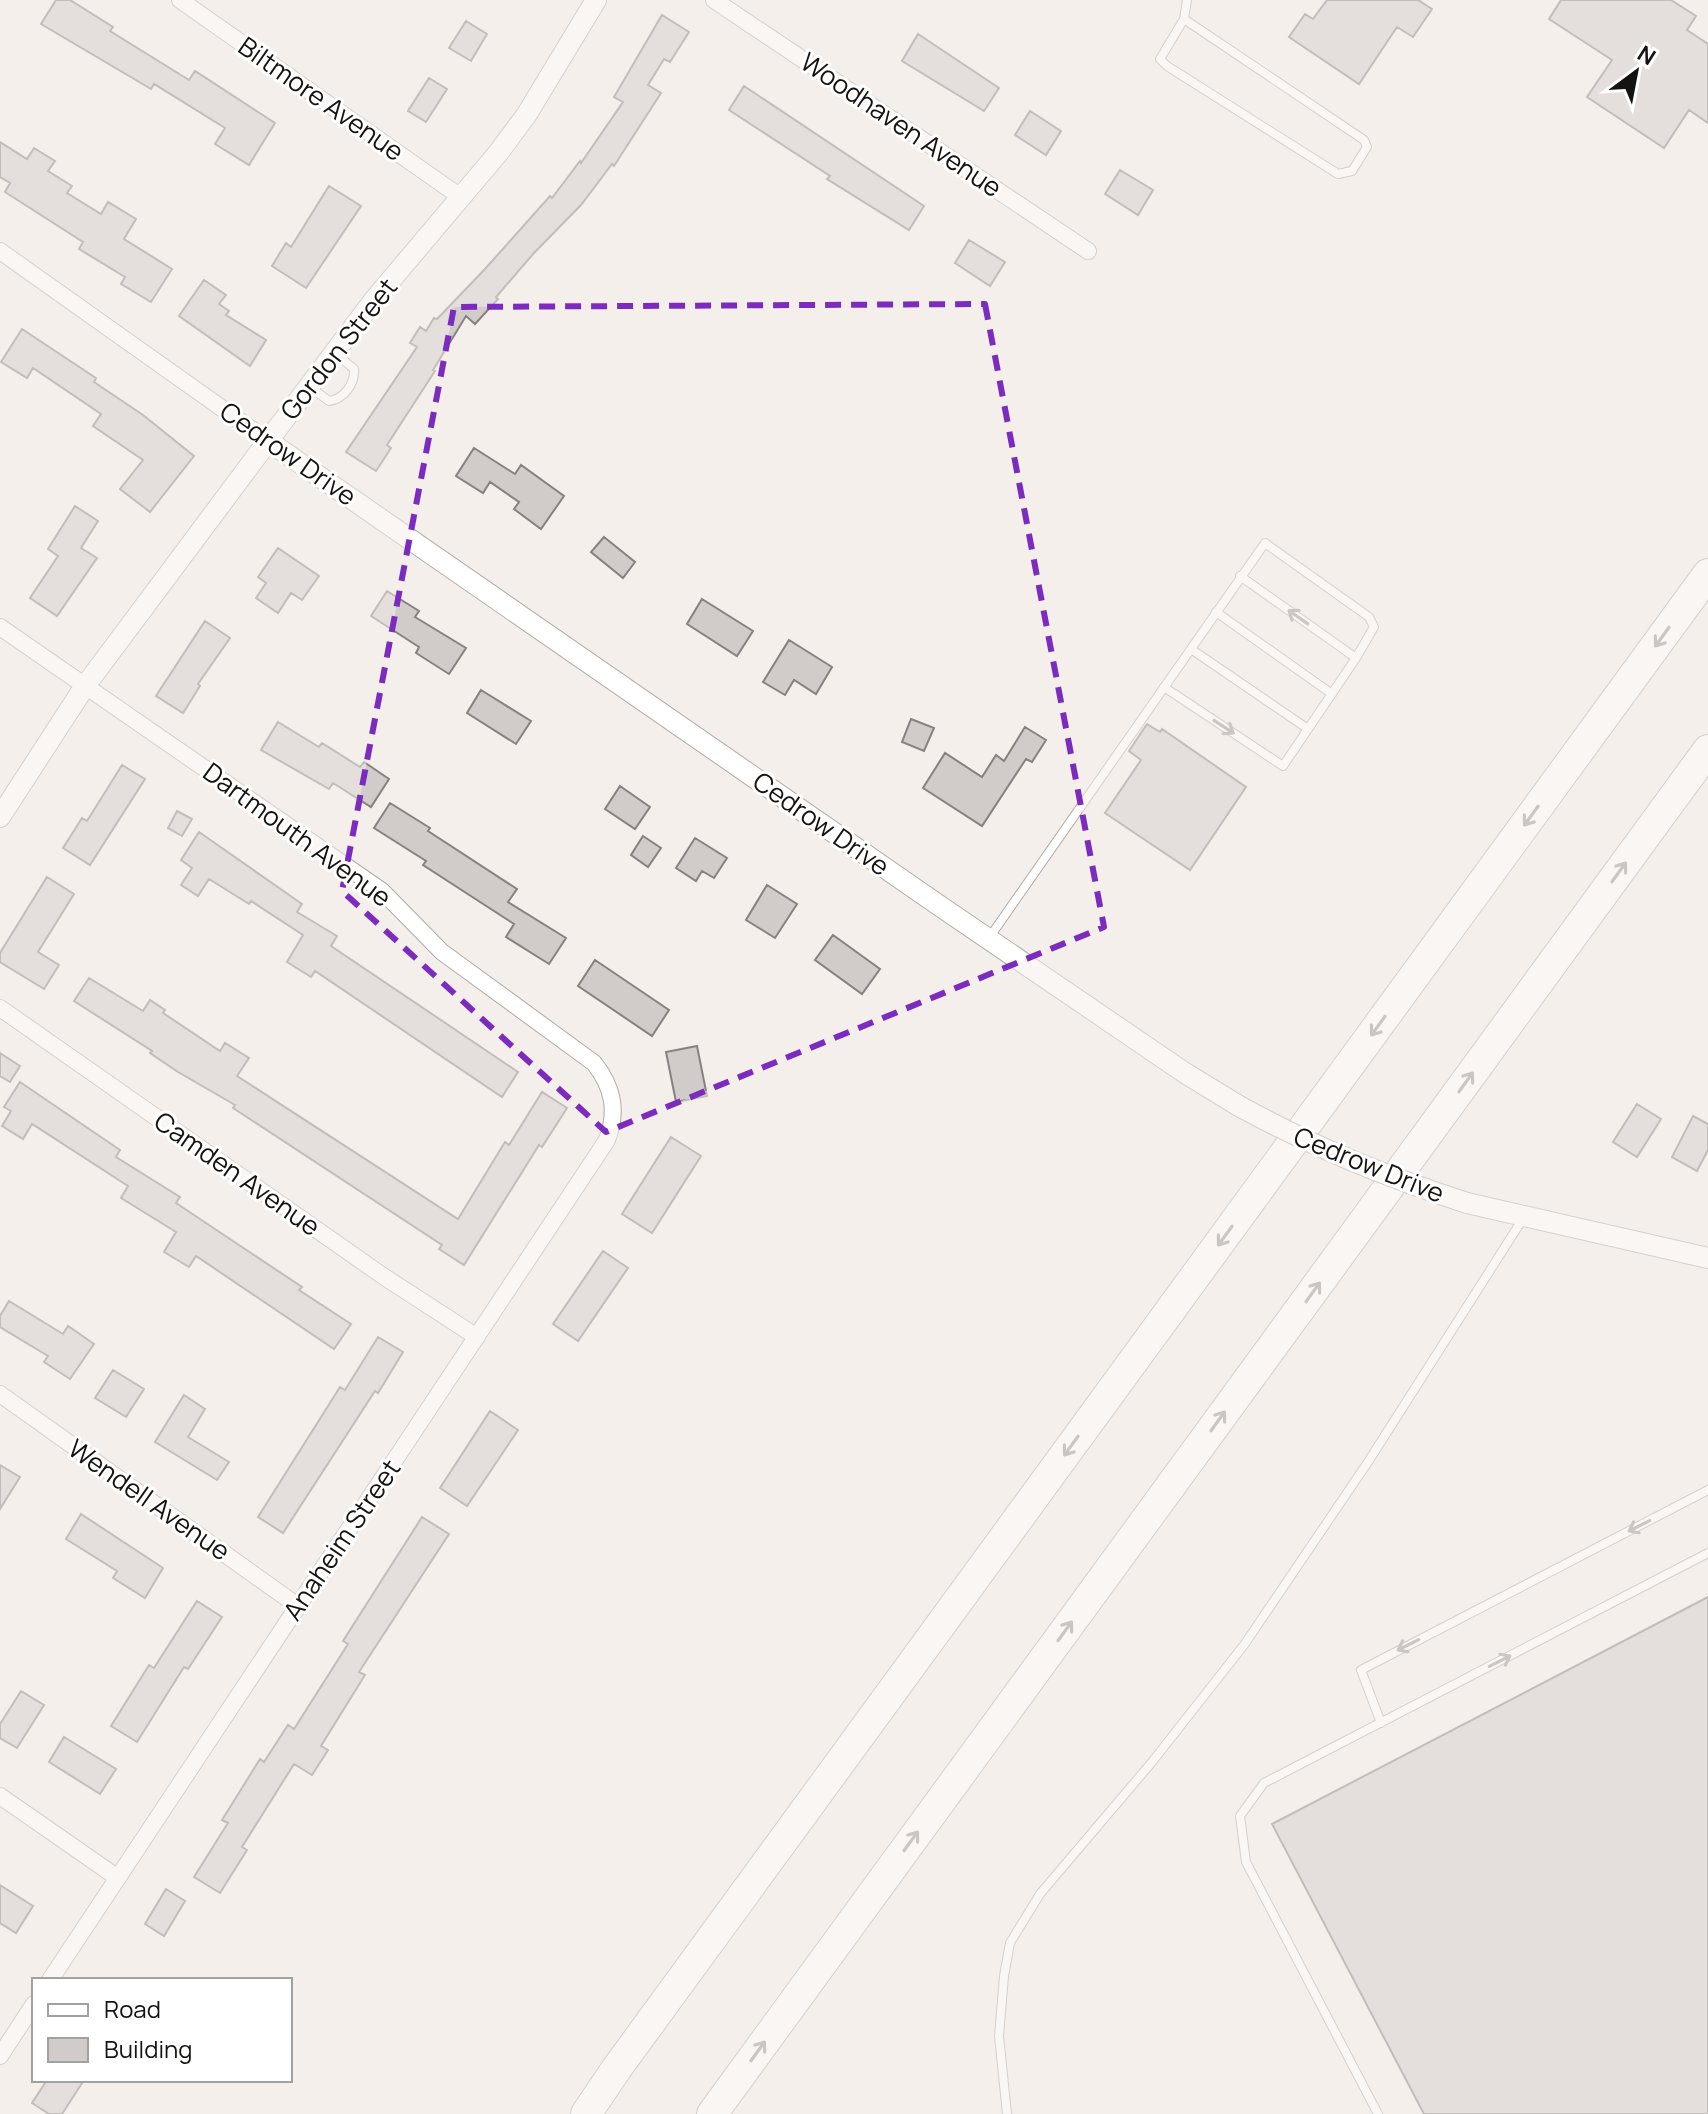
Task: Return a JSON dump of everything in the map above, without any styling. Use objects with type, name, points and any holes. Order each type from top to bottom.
[{"type":"highway","points":[[586,2114],[1708,574]]},
{"type":"highway","points":[[712,2114],[1708,750]]},
{"type":"street","name":"Biltmore Avenue","points":[[180,0],[462,198]]},
{"type":"street","name":"Gordon Street","points":[[0,817],[85,686],[309,386],[374,300],[462,198],[527,114],[596,0]]},
{"type":"street","name":"Woodhaven Avenue","points":[[714,0],[1088,251]]},
{"type":"street","name":"Cedrow Drive","points":[[0,251],[268,441],[988,939],[1185,1073],[1239,1106],[1295,1137],[1351,1162],[1467,1203],[1708,1258]]},
{"type":"street","name":"Dartmouth Avenue","points":[[0,627],[382,891],[442,952],[594,1063],[611,1093]]},
{"type":"street","name":"Camden Avenue","points":[[0,1008],[383,1276],[477,1337]]},
{"type":"street","name":"Anaheim Street","points":[[51,1978],[607,1140],[614,1108],[611,1093]]},
{"type":"street","name":"Wendell Avenue","points":[[0,1394],[298,1606]]},
{"type":"street","points":[[0,1796],[118,1878]]},
{"type":"street","points":[[0,2056],[32,2007]]},
{"type":"lane","points":[[1184,19],[1364,140],[1367,147],[1352,171],[1338,174],[1160,59],[1184,19],[1187,0]]},
{"type":"lane","points":[[309,386],[329,401],[336,400],[350,388],[355,378],[354,369],[334,353]]},
{"type":"lane","points":[[988,939],[1240,576],[1265,543],[1369,617],[1374,627],[1283,766],[1164,687]]},
{"type":"lane","points":[[1240,576],[1356,658]]},
{"type":"lane","points":[[1216,612],[1332,694]]},
{"type":"lane","points":[[1191,649],[1308,729]]},
{"type":"lane","points":[[1007,2114],[999,2036],[1010,1943],[1040,1894],[1152,1762],[1244,1645],[1368,1462],[1524,1217]]},
{"type":"lane","points":[[1381,1723],[1361,1670],[1708,1490]]},
{"type":"lane","points":[[1378,2114],[1246,1862],[1240,1816],[1264,1783],[1708,1553]]},
{"type":"highlighted area","points":[[985,304],[1104,927],[606,1132],[342,891],[454,307]]},
{"type":"building","points":[[56,0],[70,0],[113,27],[110,31],[189,80],[195,71],[275,123],[249,165],[215,144],[225,128],[154,84],[151,89],[41,24]]},
{"type":"building","points":[[1327,0],[1418,0],[1432,9],[1413,37],[1397,27],[1359,84],[1289,37],[1305,14],[1313,19]]},
{"type":"building","points":[[1561,0],[1671,0],[1696,16],[1687,30],[1708,44],[1708,123],[1689,110],[1664,148],[1587,97],[1612,60],[1549,19]]},
{"type":"building","points":[[662,15],[689,32],[670,62],[664,59],[648,85],[661,93],[614,166],[612,164],[581,205],[534,253],[475,324],[466,316],[387,445],[391,448],[376,471],[346,452],[417,347],[410,343],[420,327],[426,331],[434,318],[437,319],[485,269],[581,163],[623,102],[614,97]]},
{"type":"building","points":[[466,21],[487,34],[471,61],[449,48]]},
{"type":"building","points":[[918,34],[999,88],[984,111],[902,61]]},
{"type":"building","points":[[429,78],[447,89],[426,122],[408,111]]},
{"type":"building","points":[[744,86],[924,206],[909,230],[827,179],[830,176],[729,110]]},
{"type":"building","points":[[1030,111],[1061,131],[1046,155],[1015,135]]},
{"type":"building","points":[[0,142],[27,159],[34,148],[55,161],[48,171],[72,186],[67,193],[101,214],[108,202],[136,219],[124,239],[172,269],[151,302],[121,284],[125,277],[79,249],[83,242],[5,192],[10,183],[0,177]]},
{"type":"building","points":[[1120,170],[1153,190],[1138,215],[1105,194]]},
{"type":"building","points":[[329,186],[361,206],[306,288],[272,266],[286,243],[291,247]]},
{"type":"building","points":[[969,240],[1005,262],[990,286],[955,263]]},
{"type":"building","points":[[204,280],[226,295],[219,304],[229,311],[226,315],[266,340],[250,366],[179,316]]},
{"type":"building","points":[[22,329],[96,378],[94,382],[143,415],[194,456],[150,512],[120,489],[143,460],[93,426],[101,414],[33,368],[27,378],[1,362]]},
{"type":"building","points":[[474,448],[515,474],[521,465],[564,496],[541,529],[514,509],[519,502],[490,482],[483,493],[456,476]]},
{"type":"building","points":[[75,506],[98,521],[81,548],[97,558],[57,616],[30,598],[58,556],[48,549]]},
{"type":"building","points":[[604,537],[635,562],[623,578],[591,552]]},
{"type":"building","points":[[278,548],[319,576],[302,600],[291,593],[278,613],[256,598],[266,583],[258,577]]},
{"type":"building","points":[[387,591],[419,611],[415,617],[466,648],[449,674],[416,653],[419,647],[371,616]]},
{"type":"building","points":[[702,599],[753,631],[737,656],[687,624]]},
{"type":"building","points":[[205,621],[230,638],[198,684],[200,686],[183,713],[156,696]]},
{"type":"building","points":[[789,640],[832,667],[816,694],[794,680],[785,695],[763,682]]},
{"type":"building","points":[[481,690],[531,721],[516,744],[467,713]]},
{"type":"building","points":[[911,719],[934,728],[924,751],[902,742]]},
{"type":"building","points":[[278,722],[319,747],[322,743],[360,767],[364,762],[389,779],[371,807],[333,783],[329,789],[261,750]]},
{"type":"building","points":[[1147,724],[1160,732],[1162,729],[1246,787],[1190,870],[1105,813],[1141,760],[1129,751]]},
{"type":"building","points":[[1025,727],[1046,740],[1032,762],[1026,759],[982,826],[923,788],[945,753],[982,777],[996,755],[1004,761]]},
{"type":"building","points":[[122,765],[145,779],[90,865],[63,848],[82,818],[87,821]]},
{"type":"building","points":[[620,786],[650,807],[635,829],[605,809]]},
{"type":"building","points":[[390,803],[517,889],[508,902],[566,938],[549,964],[506,937],[514,924],[423,865],[426,861],[374,828]]},
{"type":"building","points":[[177,811],[192,819],[182,836],[168,828]]},
{"type":"building","points":[[199,832],[302,904],[297,912],[337,936],[331,946],[518,1072],[502,1097],[315,971],[311,977],[287,962],[303,935],[251,901],[249,904],[209,879],[198,896],[181,885],[192,868],[181,860]]},
{"type":"building","points":[[643,836],[661,848],[648,867],[631,855]]},
{"type":"building","points":[[695,838],[727,858],[714,878],[702,871],[696,881],[676,868]]},
{"type":"building","points":[[47,877],[74,894],[38,952],[59,965],[44,989],[0,962],[0,953]]},
{"type":"building","points":[[767,885],[797,904],[775,938],[746,920]]},
{"type":"building","points":[[833,935],[880,969],[862,994],[815,960]]},
{"type":"building","points":[[595,960],[669,1010],[652,1036],[578,986]]},
{"type":"building","points":[[89,978],[143,1011],[150,1000],[165,1010],[163,1013],[220,1051],[225,1043],[249,1058],[237,1076],[458,1219],[505,1142],[509,1145],[542,1092],[567,1108],[542,1147],[539,1145],[464,1265],[439,1249],[442,1245],[74,1001]]},
{"type":"building","points":[[697,1046],[707,1096],[676,1102],[666,1052]]},
{"type":"building","points":[[0,1053],[20,1066],[10,1082],[0,1076]]},
{"type":"building","points":[[20,1082],[120,1150],[116,1157],[180,1197],[176,1203],[302,1287],[299,1290],[351,1324],[334,1349],[196,1256],[189,1267],[164,1252],[176,1232],[121,1198],[128,1186],[32,1124],[23,1139],[2,1126],[11,1111],[4,1107]]},
{"type":"building","points":[[1637,1104],[1661,1119],[1637,1157],[1613,1142]]},
{"type":"building","points":[[1693,1116],[1708,1124],[1708,1150],[1697,1171],[1672,1157]]},
{"type":"building","points":[[671,1137],[701,1156],[652,1233],[622,1214]]},
{"type":"building","points":[[603,1251],[628,1268],[578,1341],[553,1324]]},
{"type":"building","points":[[9,1301],[63,1334],[68,1326],[94,1344],[70,1379],[44,1362],[48,1356],[0,1327],[0,1316]]},
{"type":"building","points":[[378,1337],[403,1352],[283,1533],[258,1517],[340,1387],[345,1390]]},
{"type":"building","points":[[113,1370],[144,1389],[126,1417],[95,1398]]},
{"type":"building","points":[[184,1395],[205,1409],[188,1437],[229,1462],[217,1480],[155,1442]]},
{"type":"building","points":[[490,1411],[518,1430],[467,1506],[440,1488]]},
{"type":"building","points":[[0,1465],[20,1477],[0,1509]]},
{"type":"building","points":[[81,1514],[163,1568],[145,1598],[113,1578],[117,1571],[66,1539]]},
{"type":"building","points":[[422,1517],[449,1534],[359,1672],[365,1675],[321,1746],[328,1750],[312,1775],[294,1764],[242,1847],[247,1850],[220,1893],[194,1877],[228,1823],[222,1820],[260,1759],[264,1762],[288,1725],[294,1729],[348,1644],[343,1641]]},
{"type":"building","points":[[1708,1597],[1708,2114],[1424,2114],[1272,1824]]},
{"type":"building","points":[[197,1601],[222,1617],[188,1669],[184,1667],[137,1742],[111,1726],[149,1665],[154,1668]]},
{"type":"building","points":[[21,1691],[44,1705],[17,1748],[0,1738],[0,1724]]},
{"type":"building","points":[[64,1737],[116,1769],[100,1794],[49,1762]]},
{"type":"building","points":[[0,1885],[33,1906],[16,1933],[0,1923]]},
{"type":"building","points":[[166,1889],[185,1901],[164,1936],[145,1924]]},
{"type":"building","points":[[46,2082],[83,2082],[62,2114],[49,2114],[32,2103]]}]
